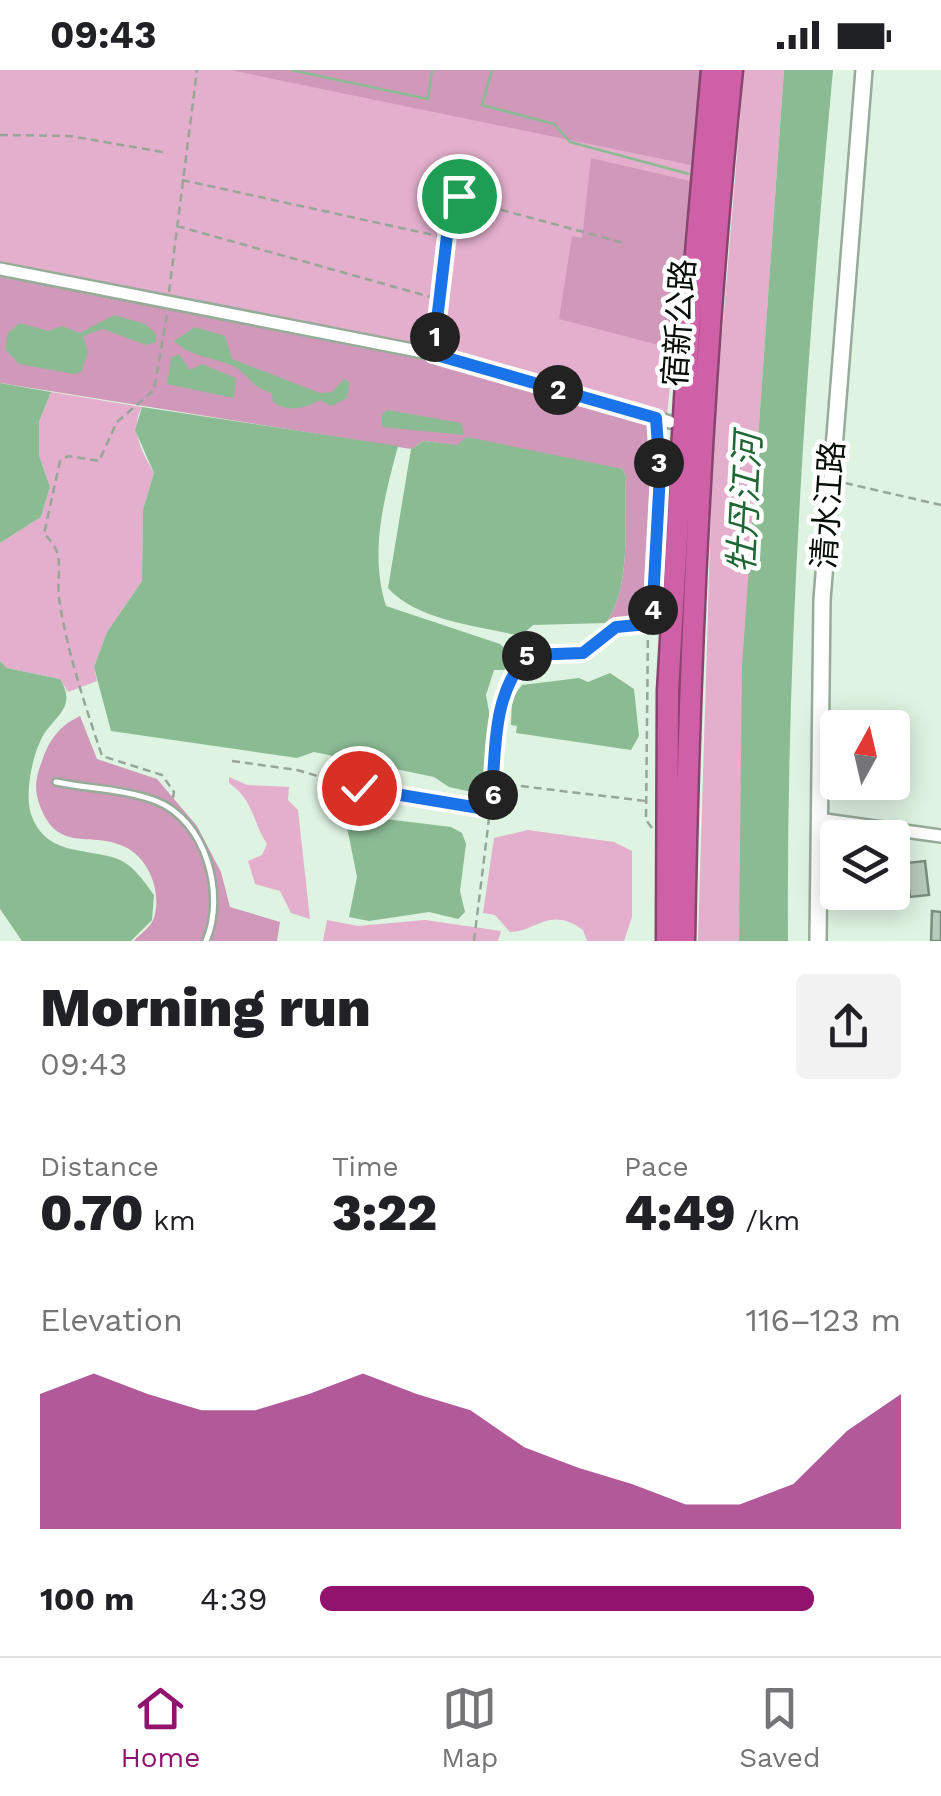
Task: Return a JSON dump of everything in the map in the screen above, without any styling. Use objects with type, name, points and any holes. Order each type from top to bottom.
[{"type":"highway","name":"宿新公路","points":[[667,941],[668,691],[689,331],[712,70]]},
{"type":"highway","name":"宿新公路","points":[[684,941],[690,625],[709,298],[732,70]]},
{"type":"street","name":"清水江路","points":[[818,941],[822,600],[864,70]]},
{"type":"street","points":[[0,269],[433,354],[670,422]]},
{"type":"street","points":[[818,819],[941,836]]},
{"type":"lane","points":[[56,782],[156,801],[171,809],[191,831],[209,868],[214,910],[206,941]]},
{"type":"path","points":[[171,809],[174,792],[162,775],[102,756],[58,593],[61,561],[55,544],[44,534],[60,462],[68,456],[99,460],[116,422],[154,390],[169,301],[197,70]]},
{"type":"path","points":[[0,134],[88,138],[168,153]]},
{"type":"path","points":[[181,180],[446,238]]},
{"type":"path","points":[[433,354],[451,202],[459,196],[624,242]]},
{"type":"path","points":[[176,226],[439,300]]},
{"type":"path","points":[[474,941],[501,696],[528,655],[583,653],[616,627],[648,624],[652,620],[660,474],[656,418]]},
{"type":"path","points":[[830,479],[941,505]]},
{"type":"path","points":[[648,624],[646,820],[659,834]]},
{"type":"path","points":[[232,761],[342,779],[373,792],[491,810]]},
{"type":"path","points":[[494,784],[646,801]]},
{"type":"shaded area","points":[[0,70],[701,70],[666,426],[433,359],[0,277]]},
{"type":"shaded area","points":[[230,70],[701,70],[691,165]]},
{"type":"shaded area","points":[[744,70],[784,70],[754,497],[739,941],[698,941],[713,445]]},
{"type":"shaded area","points":[[784,70],[833,70],[814,288],[794,614],[788,941],[739,941],[742,666]]},
{"type":"shaded area","points":[[591,158],[690,181],[674,349],[559,319],[572,236],[582,238]]},
{"type":"shaded area","points":[[0,277],[433,359],[649,421],[652,468],[644,610],[606,623],[620,591],[623,572],[623,469],[424,441],[411,449],[0,383]]},
{"type":"shaded area","points":[[114,315],[145,324],[156,334],[156,342],[146,345],[103,329],[83,336],[88,352],[81,372],[74,374],[19,364],[5,349],[8,333],[20,323],[48,331],[62,326],[80,333]]},
{"type":"shaded area","points":[[195,327],[225,336],[232,359],[320,393],[332,392],[344,379],[350,383],[347,398],[331,406],[320,400],[297,408],[279,405],[273,402],[272,393],[238,369],[195,354],[174,341]]},
{"type":"shaded area","points":[[179,354],[190,370],[202,364],[236,378],[234,398],[167,384],[171,358]]},
{"type":"shaded area","points":[[0,383],[51,392],[39,422],[39,455],[50,487],[41,517],[0,543]]},
{"type":"shaded area","points":[[51,392],[142,407],[137,432],[154,473],[143,509],[142,581],[107,632],[94,667],[97,681],[68,692],[60,679],[7,668],[0,661],[0,543],[41,517],[50,487],[39,455],[39,422]]},
{"type":"shaded area","points":[[142,407],[398,446],[379,546],[386,606],[500,644],[512,655],[509,670],[494,670],[486,695],[493,734],[484,773],[488,785],[481,794],[449,787],[434,777],[314,752],[297,758],[111,731],[94,667],[107,632],[142,581],[143,509],[154,473],[135,430]]},
{"type":"shaded area","points":[[388,410],[461,423],[464,435],[382,427],[382,414]]},
{"type":"shaded area","points":[[467,437],[623,469],[623,572],[620,591],[606,623],[533,625],[521,636],[432,615],[388,588],[411,449],[424,441],[457,445]]},
{"type":"shaded area","points":[[0,661],[7,668],[60,679],[66,701],[41,739],[34,760],[29,783],[31,814],[37,827],[55,843],[115,858],[142,878],[154,895],[152,920],[131,941],[22,941],[0,909]]},
{"type":"shaded area","points":[[610,673],[634,689],[639,736],[631,750],[516,733],[517,726],[511,725],[512,698],[522,685],[579,678],[588,682]]},
{"type":"shaded area","points":[[80,716],[97,759],[157,779],[197,826],[221,872],[230,907],[280,922],[277,941],[134,941],[154,918],[156,908],[155,887],[140,858],[111,842],[59,832],[50,825],[38,799],[38,775],[48,747],[61,729]]},
{"type":"shaded area","points":[[229,777],[247,785],[289,787],[288,800],[298,810],[310,919],[291,913],[280,891],[255,884],[248,861],[262,855],[267,844],[248,804],[229,783]]},
{"type":"shaded area","points":[[361,816],[451,827],[462,833],[466,844],[460,891],[465,912],[458,919],[429,912],[369,921],[349,917],[357,877],[347,827],[350,819]]},
{"type":"shaded area","points":[[528,830],[614,842],[632,851],[632,917],[624,941],[587,941],[583,930],[561,920],[510,932],[495,915],[483,913],[494,838]]},
{"type":"shaded area","points":[[327,920],[358,926],[425,920],[501,931],[498,941],[323,941]]},
{"type":"building","points":[[925,861],[929,895],[910,897],[910,863]]},
{"type":"building","points":[[932,911],[941,912],[941,941],[931,941]]},
{"type":"waterway","points":[[291,70],[428,99],[432,70]]},
{"type":"waterway","points":[[492,70],[482,105],[554,124],[570,142],[689,174]]},
{"type":"route","points":[[359,788],[491,810],[501,696],[523,660],[528,655],[583,653],[604,632],[652,620],[660,474],[656,418],[433,354],[451,202],[459,196]]},
{"type":"water label","name":"牡丹江河","points":[[745,503]]}]
